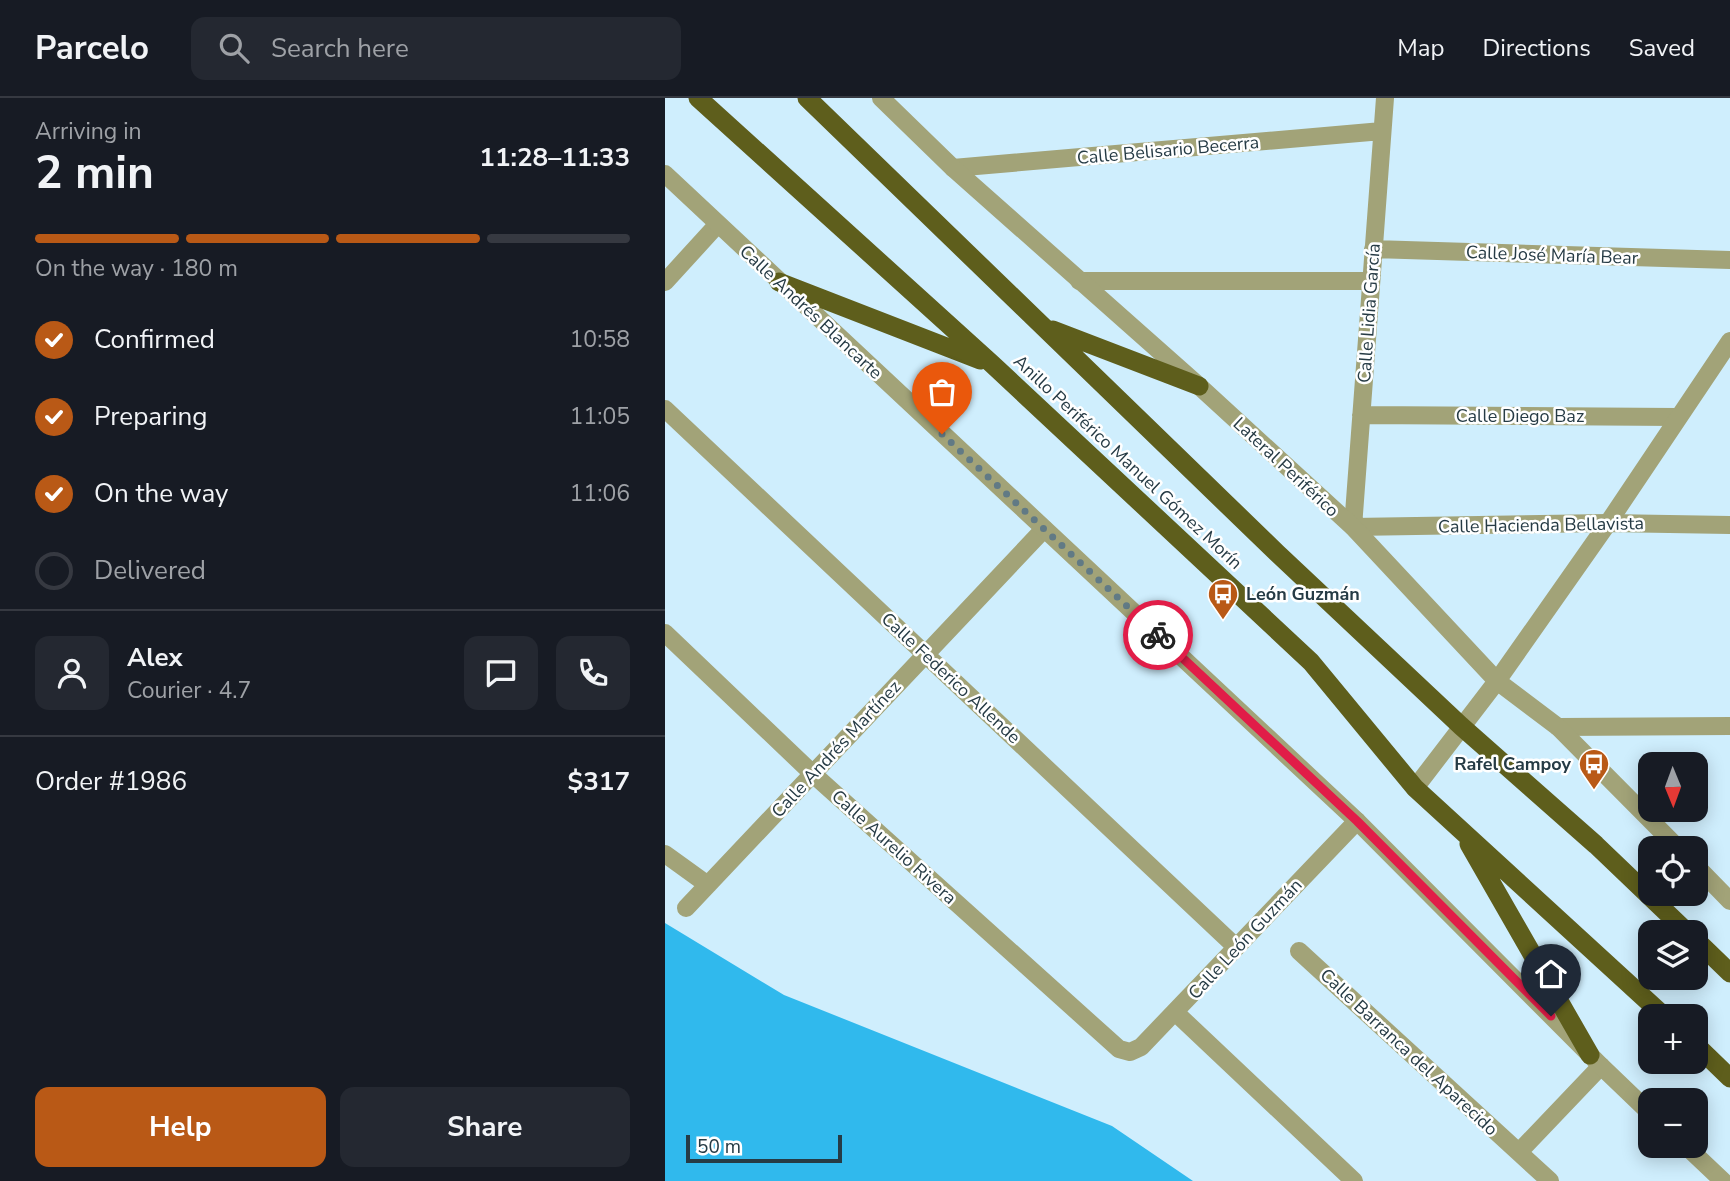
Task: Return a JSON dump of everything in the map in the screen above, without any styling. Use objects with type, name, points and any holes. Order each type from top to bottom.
[{"type":"highway","name":"Anillo Periférico Manuel Gómez Morín","points":[[698,98],[992,364],[1311,662],[1415,789],[1651,1004]]},
{"type":"highway","name":"Anillo Periférico Manuel Gómez Morín","points":[[807,98],[1277,553],[1461,726],[1596,845],[1674,920]]},
{"type":"highway","points":[[779,282],[992,364]]},
{"type":"highway","points":[[1045,326],[1199,386]]},
{"type":"highway","points":[[1460,828],[1595,1061]]},
{"type":"highway","points":[[1708,951],[1730,972]]},
{"type":"highway","points":[[1708,1057],[1730,1078]]},
{"type":"street","name":"Lateral Periférico","points":[[881,98],[953,168],[1353,527],[1497,681],[1558,727],[1666,836]]},
{"type":"street","name":"Calle Lidia García","points":[[1353,527],[1385,98]]},
{"type":"street","name":"Calle Belisario Becerra","points":[[953,168],[1382,131]]},
{"type":"street","name":"Calle Andrés Blancarte","points":[[665,174],[1357,821],[1638,1102]]},
{"type":"street","points":[[665,282],[717,225]]},
{"type":"street","name":"Calle José María Bear","points":[[1373,250],[1730,260]]},
{"type":"street","points":[[1079,281],[1371,281]]},
{"type":"street","points":[[1415,789],[1497,681],[1608,523],[1730,341]]},
{"type":"street","name":"Calle Federico Allende","points":[[665,409],[1236,947]]},
{"type":"street","name":"Calle Diego Baz","points":[[1361,415],[1678,417]]},
{"type":"street","name":"Calle Hacienda Bellavista","points":[[1353,527],[1608,523],[1730,525]]},
{"type":"street","name":"Calle Andrés Martínez","points":[[686,908],[1044,529]]},
{"type":"street","name":"Calle Aurelio Rivera","points":[[665,633],[813,774],[1119,1049],[1130,1052]]},
{"type":"street","points":[[1558,727],[1730,726]]},
{"type":"street","name":"Calle León Guzmán","points":[[1130,1052],[1141,1047],[1176,1013],[1357,821]]},
{"type":"street","points":[[665,854],[708,885]]},
{"type":"street","points":[[1708,878],[1730,901]]},
{"type":"street","name":"Calle Barranca del Aparecido","points":[[1299,951],[1551,1181]]},
{"type":"street","points":[[1176,1013],[1354,1181]]},
{"type":"street","points":[[1519,1153],[1595,1061]]},
{"type":"street","points":[[1699,1158],[1723,1181]]},
{"type":"shaded area","points":[[665,923],[784,995],[1112,1126],[1193,1181],[665,1181]]},
{"type":"way so far","points":[[942,434],[1158,635]]},
{"type":"place","name":"León Guzmán","points":[[1223,621]]},
{"type":"place","name":"Rafel Campoy","points":[[1594,791]]},
{"type":"route","points":[[1158,635],[1357,821],[1551,1016]]}]
